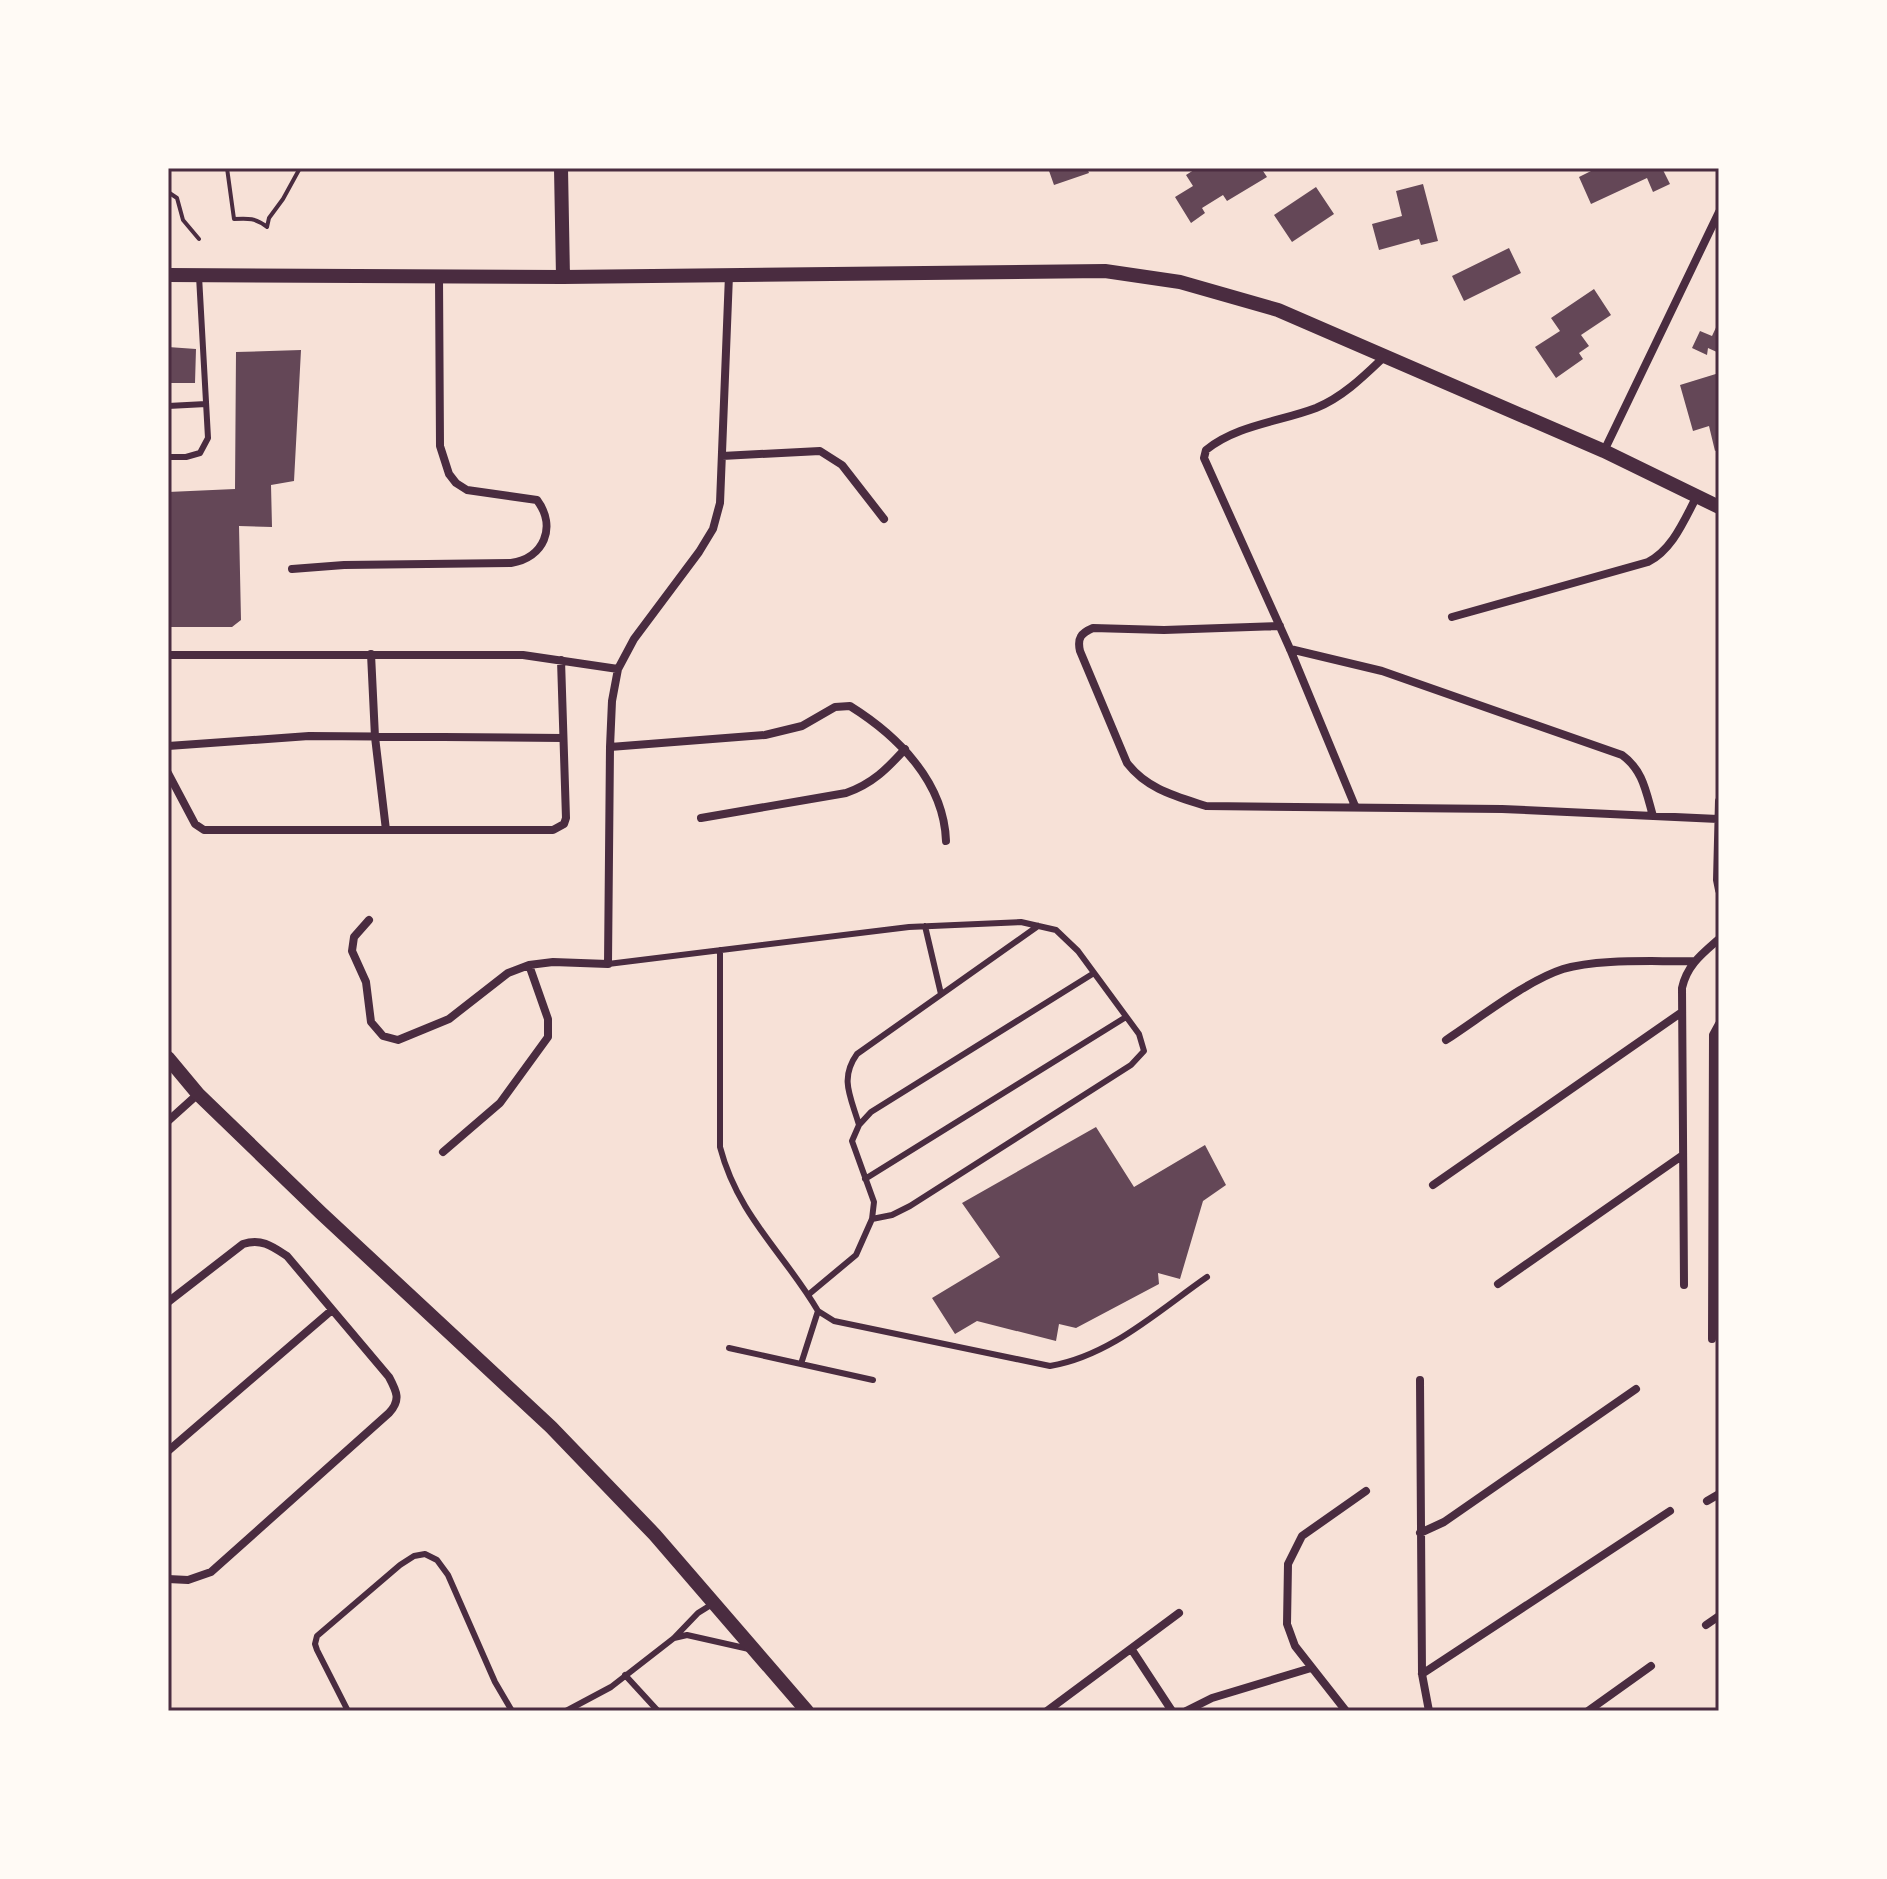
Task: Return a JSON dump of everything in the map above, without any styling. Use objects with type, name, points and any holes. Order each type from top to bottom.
[{"type":"street","points":[[561,168],[563,277]]},
{"type":"street","points":[[1604,451],[1719,212]]},
{"type":"street","points":[[168,275],[563,277],[1105,271],[1180,282],[1278,310],[1604,451],[1719,507]]},
{"type":"street","points":[[369,920],[354,937],[352,951],[366,982],[371,1022],[383,1036],[398,1040],[449,1019],[508,973],[529,965],[553,962],[608,964],[610,747],[618,669],[634,639],[713,529],[720,503],[729,275]]},
{"type":"street","points":[[292,569],[344,565],[511,563],[529,559],[543,545],[546,518],[537,500],[467,490],[449,474],[440,446],[439,277]]},
{"type":"street","points":[[1355,806],[1290,649],[1204,458],[1206,450],[1232,434],[1317,407],[1339,396],[1385,356]]},
{"type":"street","points":[[722,456],[820,451],[842,465],[884,519]]},
{"type":"street","points":[[1452,617],[1648,562],[1659,556],[1668,545],[1697,496]]},
{"type":"street","points":[[1280,626],[1164,630],[1093,628],[1082,633],[1079,647],[1127,763],[1134,773],[1160,791],[1206,806],[1355,806],[1718,819]]},
{"type":"street","points":[[1290,649],[1382,671],[1622,755],[1631,761],[1641,776],[1653,816]]},
{"type":"street","points":[[371,654],[375,737],[386,830]]},
{"type":"street","points":[[168,655],[523,655],[618,669]]},
{"type":"street","points":[[168,773],[199,828],[559,828],[566,818],[561,660]]},
{"type":"street","points":[[610,747],[765,735],[802,726],[843,705],[850,706],[905,749],[931,786],[945,828],[946,841]]},
{"type":"street","points":[[168,746],[309,736],[563,738]]},
{"type":"street","points":[[701,818],[846,793],[874,780],[905,749]]},
{"type":"street","points":[[1719,801],[1719,890]]},
{"type":"street","points":[[1684,1285],[1682,988],[1685,973],[1694,961],[1719,939]]},
{"type":"street","points":[[1446,1040],[1543,977],[1562,970],[1580,965],[1694,961]]},
{"type":"street","points":[[443,1152],[500,1103],[548,1037],[548,1019],[529,965]]},
{"type":"street","points":[[1433,1185],[1682,1012]]},
{"type":"street","points":[[1712,1339],[1713,1035],[1719,1024]]},
{"type":"street","points":[[168,1058],[198,1094],[321,1213],[551,1427],[655,1535],[807,1711]]},
{"type":"street","points":[[168,1121],[198,1094]]},
{"type":"street","points":[[1498,1284],[1683,1155]]},
{"type":"street","points":[[168,1302],[243,1244],[252,1241],[271,1245],[287,1256],[389,1377],[398,1396],[397,1403],[211,1572],[188,1580],[168,1579]]},
{"type":"street","points":[[168,1451],[332,1310]]},
{"type":"street","points":[[1420,1380],[1422,1674],[1429,1711]]},
{"type":"street","points":[[1420,1533],[1444,1522],[1636,1389]]},
{"type":"street","points":[[1346,1711],[1295,1646],[1287,1624],[1288,1564],[1302,1536],[1366,1491]]},
{"type":"street","points":[[1707,1501],[1719,1494]]},
{"type":"street","points":[[1422,1674],[1670,1511]]},
{"type":"street","points":[[1047,1711],[1179,1613]]},
{"type":"street","points":[[1706,1625],[1719,1616]]},
{"type":"street","points":[[1132,1650],[1172,1711]]},
{"type":"street","points":[[1588,1711],[1651,1666]]},
{"type":"street","points":[[1186,1711],[1212,1698],[1311,1668]]},
{"type":"lane","points":[[168,457],[194,455],[204,449],[208,438],[199,276]]},
{"type":"lane","points":[[168,406],[206,404]]},
{"type":"lane","points":[[608,964],[925,926],[1021,922],[1056,930],[1078,951],[1139,1034],[1144,1051],[1131,1065],[910,1206],[892,1215],[872,1219]]},
{"type":"lane","points":[[925,926],[941,994]]},
{"type":"lane","points":[[859,1125],[846,1077],[848,1066],[857,1054],[1038,926]]},
{"type":"lane","points":[[720,950],[720,1147],[727,1174],[744,1207],[818,1311],[834,1321],[1050,1366],[1072,1362],[1101,1350],[1207,1277]]},
{"type":"lane","points":[[808,1295],[856,1255],[872,1219],[874,1202],[852,1141],[859,1125],[871,1112],[1094,973]]},
{"type":"lane","points":[[865,1179],[1126,1017]]},
{"type":"lane","points":[[801,1364],[818,1311]]},
{"type":"lane","points":[[729,1348],[873,1380]]},
{"type":"lane","points":[[348,1711],[317,1650],[317,1636],[400,1565],[414,1556],[425,1554],[437,1560],[448,1575],[495,1682],[512,1711]]},
{"type":"lane","points":[[566,1711],[603,1692],[714,1603]]},
{"type":"lane","points":[[674,1638],[687,1635],[753,1649]]},
{"type":"lane","points":[[625,1675],[658,1711]]},
{"type":"path","points":[[227,168],[234,219],[251,218],[267,227],[269,218],[298,169]]},
{"type":"path","points":[[168,192],[177,198],[183,220],[199,239]]},
{"type":"building","points":[[1048,168],[1087,168],[1089,173],[1054,185]]},
{"type":"building","points":[[1197,168],[1261,168],[1267,177],[1227,201],[1223,195],[1202,208],[1205,213],[1191,223],[1175,197],[1193,186],[1186,175]]},
{"type":"building","points":[[1597,168],[1662,168],[1670,184],[1653,192],[1647,178],[1591,204],[1579,177]]},
{"type":"building","points":[[1423,184],[1438,241],[1421,245],[1419,239],[1379,250],[1372,224],[1402,216],[1396,191]]},
{"type":"building","points":[[1316,187],[1334,214],[1292,242],[1274,215]]},
{"type":"building","points":[[1509,248],[1521,273],[1464,301],[1452,276]]},
{"type":"building","points":[[1594,289],[1611,315],[1581,335],[1589,346],[1579,353],[1583,359],[1556,378],[1535,347],[1560,331],[1551,318]]},
{"type":"building","points":[[1719,321],[1719,353],[1708,348],[1707,355],[1692,348],[1700,331],[1712,336]]},
{"type":"building","points":[[168,347],[196,349],[195,383],[168,383]]},
{"type":"building","points":[[301,350],[294,481],[271,485],[272,527],[239,526],[241,620],[232,627],[168,627],[168,492],[235,489],[236,352]]},
{"type":"building","points":[[1719,373],[1719,449],[1715,451],[1709,426],[1693,431],[1680,385]]},
{"type":"building","points":[[1096,1127],[1134,1187],[1205,1145],[1226,1185],[1203,1201],[1180,1279],[1158,1273],[1159,1284],[1076,1328],[1059,1324],[1056,1341],[977,1321],[955,1334],[932,1298],[1000,1257],[962,1203]]}]
